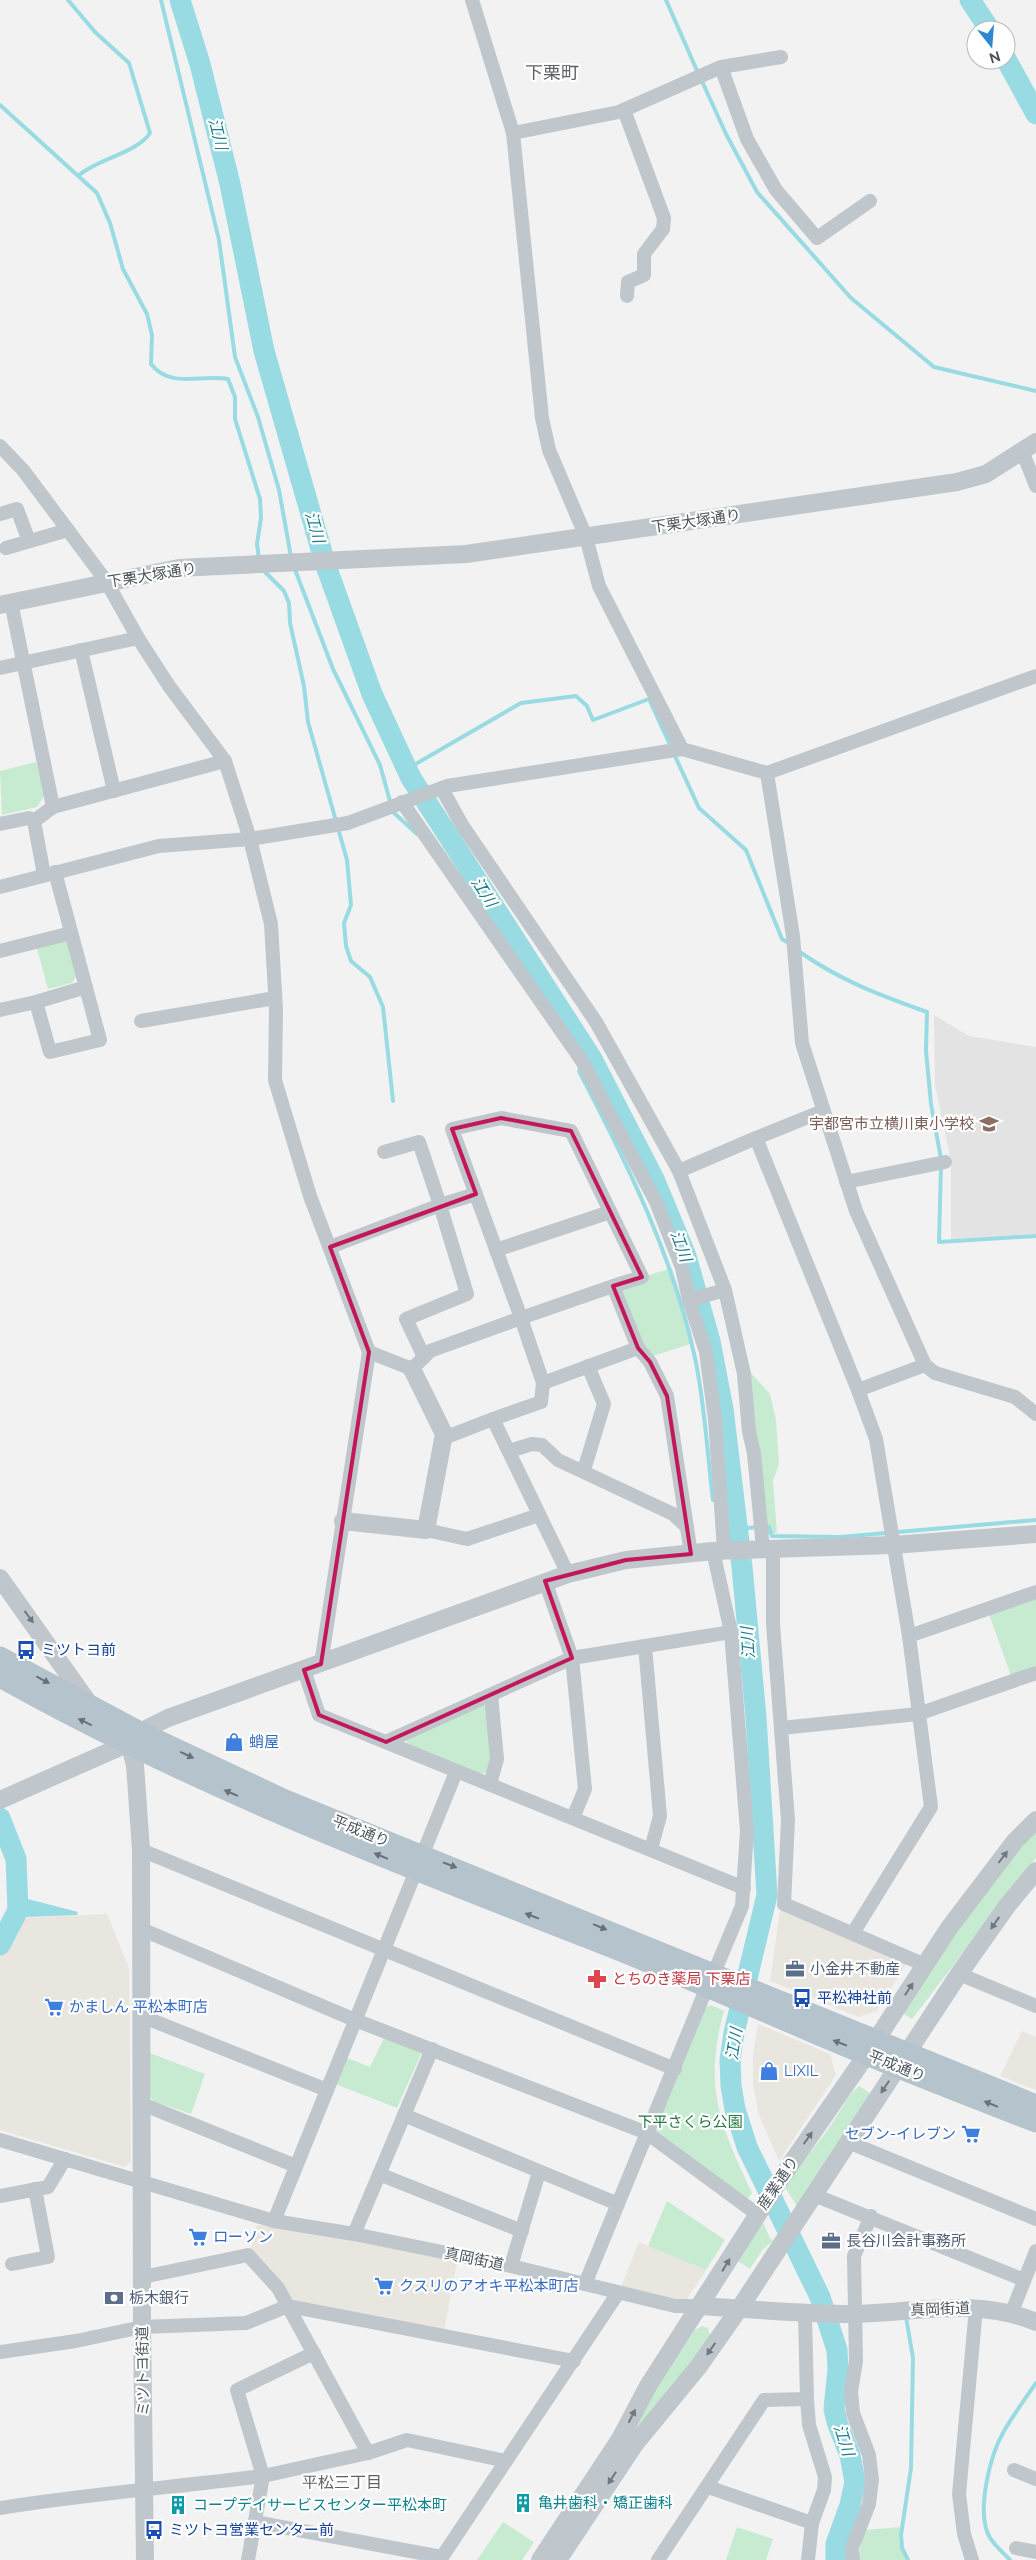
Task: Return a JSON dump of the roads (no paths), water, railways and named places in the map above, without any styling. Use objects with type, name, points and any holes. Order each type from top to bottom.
[{"type":"main road","name":"平成通り","points":[[0,1657],[90,1705],[135,1738]]},
{"type":"main road","name":"平成通り","points":[[0,1677],[45,1702],[285,1800],[420,1863],[721,1984],[903,2060],[1036,2122]]},
{"type":"main road","name":"平成通り","points":[[903,2060],[1036,2105]]},
{"type":"street","points":[[472,0],[513,133],[542,418],[549,450],[586,537],[599,586],[682,749]]},
{"type":"street","points":[[513,133],[624,110],[721,67],[781,57]]},
{"type":"street","points":[[721,67],[747,139],[776,190],[817,238],[870,201]]},
{"type":"street","points":[[624,110],[664,218],[663,229],[644,254],[644,275],[628,282],[627,296]]},
{"type":"street","points":[[0,446],[23,470],[106,581],[138,638],[169,686],[226,760],[250,839],[271,924],[275,998],[275,1080],[310,1196],[369,1352],[343,1521],[312,1667],[319,1714],[456,1772],[490,1784],[744,1888]]},
{"type":"street","points":[[1029,448],[1036,486]]},
{"type":"street","name":"下栗大塚通り","points":[[6,604],[106,581],[179,568],[466,554],[957,482],[986,474],[1029,448]]},
{"type":"street","points":[[0,514],[17,509],[28,541]]},
{"type":"street","points":[[6,548],[68,530]]},
{"type":"street","points":[[6,604],[24,663],[53,807]]},
{"type":"street","points":[[0,668],[138,638]]},
{"type":"street","points":[[81,650],[114,791]]},
{"type":"street","points":[[0,887],[159,846],[250,839],[348,823],[442,789],[682,749],[768,772],[1036,676]]},
{"type":"street","points":[[34,821],[53,807],[226,760]]},
{"type":"street","points":[[768,772],[793,936],[802,1043],[856,1211],[925,1365],[935,1373],[1015,1398],[1036,1414]]},
{"type":"street","points":[[442,789],[462,825],[596,1022],[679,1171],[725,1290],[744,1374],[773,1624],[788,1820],[784,1904],[925,1964]]},
{"type":"street","points":[[404,802],[582,1060],[656,1202],[682,1268],[689,1300],[706,1352],[716,1419],[722,1550],[732,1632],[748,1831],[742,1906],[721,1984],[675,2069],[585,2284]]},
{"type":"street","points":[[0,824],[29,818],[34,821],[50,874],[71,932],[100,1040],[50,1052],[36,1002]]},
{"type":"street","points":[[0,951],[71,932]]},
{"type":"street","points":[[0,1010],[36,1002],[86,987]]},
{"type":"street","points":[[141,1021],[275,998]]},
{"type":"street","points":[[679,1171],[823,1111]]},
{"type":"street","points":[[418,1363],[430,1351],[521,1318],[642,1277],[571,1131],[501,1118],[452,1129],[521,1318],[543,1382],[541,1402],[444,1438]]},
{"type":"street","points":[[756,1138],[876,1439],[909,1636],[931,1807],[854,1933]]},
{"type":"street","points":[[384,1152],[419,1142],[468,1294],[406,1319],[418,1363],[444,1434],[426,1530]]},
{"type":"street","points":[[846,1182],[945,1162]]},
{"type":"street","points":[[330,1247],[440,1205],[476,1194]]},
{"type":"street","points":[[496,1250],[610,1212]]},
{"type":"street","points":[[613,1286],[638,1348],[650,1362],[667,1396],[690,1554]]},
{"type":"street","points":[[689,1300],[725,1290]]},
{"type":"street","points":[[543,1382],[638,1348]]},
{"type":"street","points":[[369,1352],[418,1363]]},
{"type":"street","points":[[858,1390],[925,1365]]},
{"type":"street","points":[[584,1470],[604,1404],[588,1366]]},
{"type":"street","points":[[493,1419],[568,1574]]},
{"type":"street","points":[[509,1451],[532,1444],[542,1445],[558,1460],[584,1470],[672,1514],[686,1527]]},
{"type":"street","points":[[343,1521],[426,1530],[467,1539],[539,1515]]},
{"type":"street","points":[[0,1800],[135,1738],[168,1718],[568,1574],[626,1560],[722,1550],[894,1545],[1036,1534]]},
{"type":"street","points":[[0,1578],[90,1705]]},
{"type":"street","points":[[545,1582],[572,1658],[585,1789],[573,1818]]},
{"type":"street","points":[[909,1636],[1036,1592]]},
{"type":"street","points":[[386,1742],[572,1658],[732,1632]]},
{"type":"street","points":[[645,1646],[660,1816],[651,1849]]},
{"type":"street","points":[[781,1728],[918,1714],[1036,1673]]},
{"type":"street","points":[[490,1784],[497,1760],[491,1695]]},
{"type":"street","name":"ミツトヨ街道","points":[[135,1738],[141,1850],[142,2327],[145,2560]]},
{"type":"street","points":[[274,2221],[456,1772]]},
{"type":"street","name":"産業通り","points":[[540,2560],[620,2439],[648,2386],[781,2178],[871,2047],[949,1928],[1009,1849],[1036,1820]]},
{"type":"street","points":[[141,1850],[675,2069]]},
{"type":"street","points":[[558,2560],[635,2444],[699,2366],[739,2309],[959,1974],[1007,1906],[1036,1871]]},
{"type":"street","points":[[141,1929],[355,2020],[647,2133],[759,2212]]},
{"type":"street","points":[[959,1974],[1036,2006]]},
{"type":"street","points":[[141,2016],[327,2090]]},
{"type":"street","points":[[354,2234],[432,2049]]},
{"type":"street","points":[[142,2104],[296,2166]]},
{"type":"street","points":[[404,2115],[618,2204]]},
{"type":"street","name":"真岡街道","points":[[0,2140],[274,2221],[354,2234],[511,2266],[675,2306],[848,2314],[976,2308],[1012,2314],[1036,2322]]},
{"type":"street","points":[[848,2142],[1036,2219]]},
{"type":"street","points":[[0,2196],[48,2187],[65,2158]]},
{"type":"street","points":[[511,2266],[539,2172]]},
{"type":"street","points":[[379,2174],[522,2231]]},
{"type":"street","points":[[12,2264],[48,2257],[36,2189]]},
{"type":"street","points":[[814,2195],[871,2216],[1024,2280]]},
{"type":"street","points":[[853,2560],[852,2548],[869,2504],[872,2480],[869,2455],[853,2413],[851,2392],[856,2361],[848,2314],[854,2256],[871,2216]]},
{"type":"street","points":[[1012,2314],[1036,2251]]},
{"type":"street","points":[[143,2277],[248,2255],[278,2288],[368,2453]]},
{"type":"street","points":[[255,2522],[445,2559],[506,2461],[618,2293]]},
{"type":"street","points":[[0,2352],[76,2341],[142,2327],[246,2323],[288,2306],[574,2361]]},
{"type":"street","points":[[972,2560],[964,2534],[959,2494],[976,2308]]},
{"type":"street","points":[[808,2313],[807,2399],[809,2425],[825,2478],[822,2498],[812,2523],[808,2560]]},
{"type":"street","points":[[248,2560],[263,2476],[237,2390],[314,2353]]},
{"type":"street","points":[[658,2560],[764,2400],[807,2399]]},
{"type":"street","points":[[0,2508],[85,2494],[144,2490],[263,2476],[368,2453],[407,2440],[506,2461]]},
{"type":"street","points":[[1014,2470],[1036,2479]]},
{"type":"street","points":[[708,2487],[812,2523]]},
{"type":"street","points":[[1016,2548],[1036,2552]]},
{"type":"water","points":[[24,1898],[78,1912],[77,1915],[25,1917]]},
{"type":"waterway","points":[[68,0],[95,32],[129,63],[150,133],[136,146],[86,170],[78,176]]},
{"type":"waterway","points":[[161,0],[219,240],[235,357],[258,417],[279,490],[291,557]]},
{"type":"waterway","name":"江川","points":[[180,0],[200,64],[230,184],[264,351],[325,563],[372,694],[411,778],[592,1059],[654,1179],[686,1256],[710,1341],[723,1409],[742,1567],[756,1717],[767,1895],[734,2033],[730,2060],[731,2086],[735,2109],[747,2147],[820,2297],[837,2350],[838,2369],[834,2409],[850,2455],[855,2482],[850,2505],[836,2544],[836,2560]]},
{"type":"waterway","points":[[666,0],[698,73]]},
{"type":"waterway","points":[[970,0],[983,20]]},
{"type":"waterway","points":[[1012,70],[1036,114]]},
{"type":"waterway","points":[[701,79],[726,134],[757,192],[851,298],[934,367],[1036,391]]},
{"type":"waterway","points":[[0,105],[97,193],[110,223],[123,269],[147,314],[152,335],[151,364],[159,372],[177,378],[228,379],[235,397],[235,419],[260,499],[261,518],[257,544],[259,559]]},
{"type":"waterway","points":[[294,567],[333,669],[380,765],[393,812],[417,834]]},
{"type":"waterway","points":[[263,570],[284,591],[289,603],[290,623],[304,686],[308,722],[347,860],[351,905],[344,923],[346,946],[351,961],[370,977],[383,1007],[393,1101]]},
{"type":"waterway","points":[[407,769],[521,703],[576,696],[587,706],[593,720],[649,699],[671,747]]},
{"type":"waterway","points":[[674,754],[699,808],[746,850],[782,939],[790,944]]},
{"type":"waterway","points":[[797,950],[828,970],[860,986],[927,1012],[926,1051],[931,1104],[941,1159]]},
{"type":"waterway","points":[[579,1071],[647,1211],[686,1320],[704,1411],[713,1500],[717,1500]]},
{"type":"waterway","points":[[941,1166],[939,1242],[1036,1236]]},
{"type":"waterway","points":[[724,1499],[734,1498]]},
{"type":"waterway","points":[[764,1527],[769,1527],[772,1536],[840,1537],[1036,1520]]},
{"type":"waterway","points":[[738,1529],[757,1527]]},
{"type":"waterway","points":[[0,1818],[16,1859],[18,1910],[0,1945]]},
{"type":"waterway","points":[[17,1891],[24,1898]]},
{"type":"waterway","points":[[906,2317],[913,2358],[911,2468],[901,2535],[902,2548],[908,2560]]},
{"type":"waterway","points":[[1010,2560],[995,2545],[988,2534],[984,2510],[987,2482],[999,2441],[1036,2383]]},
{"type":"place","name":"宇都宮市立横川東小学校","points":[[989,1124]]},
{"type":"place","name":"ミツトヨ前","points":[[26,1650]]},
{"type":"place","name":"蛸屋","points":[[234,1742]]},
{"type":"place","name":"小金井不動産","points":[[795,1969]]},
{"type":"place","name":"とちのき薬局 下栗店","points":[[597,1979]]},
{"type":"place","name":"平松神社前","points":[[802,1998]]},
{"type":"place","name":"かましん 平松本町店","points":[[54,2007]]},
{"type":"place","name":"LIXIL","points":[[769,2071]]},
{"type":"place","name":"セブン-イレブン","points":[[971,2134]]},
{"type":"place","name":"ローソン","points":[[198,2237]]},
{"type":"place","name":"長谷川会計事務所","points":[[831,2241]]},
{"type":"place","name":"クスリのアオキ平松本町店","points":[[384,2286]]},
{"type":"place","name":"栃木銀行","points":[[114,2298]]},
{"type":"place","name":"亀井歯科・矯正歯科","points":[[523,2503]]},
{"type":"place","name":"コープデイサービスセンター平松本町","points":[[178,2505]]},
{"type":"place","name":"ミツトヨ営業センター前","points":[[154,2530]]},
{"type":"district","name":"下栗町","points":[[552,72]]},
{"type":"district","name":"平松三丁目","points":[[342,2482]]},
{"type":"park label","name":"下平さくら公園","points":[[690,2122]]}]
